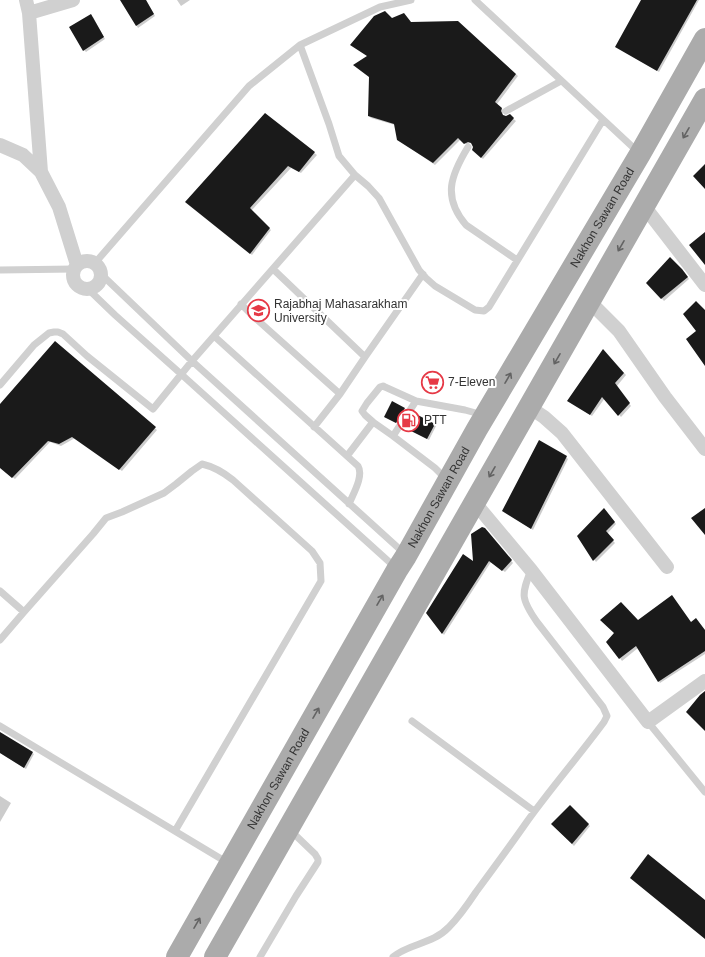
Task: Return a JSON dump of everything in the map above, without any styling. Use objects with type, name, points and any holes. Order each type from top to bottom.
[{"type":"main road","name":"Nakhon Sawan Road","points":[[177,957],[485,416],[640,154],[705,40]]},
{"type":"main road","points":[[215,957],[705,99]]},
{"type":"main road","points":[[448,481],[475,502]]},
{"type":"street","points":[[41,172],[27,6],[74,0]]},
{"type":"street","points":[[0,145],[23,154],[41,172],[59,207],[76,267]]},
{"type":"street","points":[[644,206],[705,285]]},
{"type":"street","points":[[91,261],[98,269],[99,282],[96,286],[88,289],[78,286],[75,282],[73,274],[76,267],[81,262],[91,261]]},
{"type":"street","points":[[589,301],[619,331],[705,450]]},
{"type":"street","points":[[529,407],[544,417],[562,433],[667,568]]},
{"type":"street","points":[[475,502],[531,570],[648,722],[705,681]]},
{"type":"lane","points":[[402,563],[350,504],[192,361],[98,269],[249,86],[300,45],[380,7],[411,0]]},
{"type":"lane","points":[[475,0],[640,154]]},
{"type":"lane","points":[[300,45],[339,156],[355,175],[374,191],[383,204],[406,247],[430,283],[475,310],[484,311],[489,307],[603,120]]},
{"type":"lane","points":[[506,111],[561,81]]},
{"type":"lane","points":[[468,147],[453,176],[451,198],[453,206],[459,217],[466,225],[517,260]]},
{"type":"lane","points":[[0,384],[34,345],[49,333],[58,332],[63,334],[87,356],[153,409],[241,304],[355,175]]},
{"type":"lane","points":[[0,270],[76,267]]},
{"type":"lane","points":[[273,269],[365,357]]},
{"type":"lane","points":[[314,427],[340,394],[423,274]]},
{"type":"lane","points":[[88,289],[181,374],[402,563]]},
{"type":"lane","points":[[241,304],[340,394]]},
{"type":"lane","points":[[214,336],[358,466],[360,469],[360,477],[350,504]]},
{"type":"lane","points":[[448,481],[435,468],[365,415],[362,411],[364,407],[377,390],[383,386],[416,401],[465,410],[485,416]]},
{"type":"lane","points":[[393,436],[416,401]]},
{"type":"lane","points":[[348,456],[373,422]]},
{"type":"lane","points":[[0,640],[106,518],[164,493],[202,464],[214,467],[224,472],[312,551],[320,563],[321,581],[175,831]]},
{"type":"lane","points":[[393,957],[399,952],[442,934],[449,927],[534,811],[604,722],[607,716],[604,708],[528,610],[524,595],[524,586],[531,570]]},
{"type":"lane","points":[[0,591],[24,612]]},
{"type":"lane","points":[[412,721],[534,811]]},
{"type":"lane","points":[[648,722],[705,792]]},
{"type":"lane","points":[[0,726],[230,864]]},
{"type":"lane","points":[[260,957],[318,862],[315,854],[288,829]]},
{"type":"building","points":[[120,0],[146,0],[154,14],[136,26]]},
{"type":"building","points":[[641,0],[697,0],[657,71],[615,47]]},
{"type":"building","points":[[385,11],[392,18],[404,13],[411,22],[458,21],[516,74],[495,102],[502,108],[501,111],[503,115],[506,116],[510,114],[514,118],[481,158],[472,150],[473,147],[471,143],[468,142],[464,144],[458,138],[433,163],[397,140],[394,124],[368,116],[369,77],[353,65],[367,56],[350,45],[374,16]]},
{"type":"building","points":[[91,14],[104,37],[83,51],[69,27]]},
{"type":"building","points":[[265,113],[315,152],[299,172],[288,166],[250,208],[270,228],[250,254],[185,202]]},
{"type":"building","points":[[705,164],[705,189],[693,176]]},
{"type":"building","points":[[705,232],[705,265],[689,245]]},
{"type":"building","points":[[670,257],[688,277],[661,299],[646,283]]},
{"type":"building","points":[[696,301],[705,310],[705,366],[686,339],[696,331],[683,314]]},
{"type":"building","points":[[55,341],[156,427],[119,470],[72,437],[59,444],[48,441],[12,478],[0,468],[0,404]]},
{"type":"building","points":[[603,349],[624,373],[615,383],[630,403],[618,416],[602,397],[590,415],[567,401]]},
{"type":"building","points":[[392,401],[405,408],[396,423],[384,417]]},
{"type":"building","points":[[414,413],[435,424],[427,439],[405,428]]},
{"type":"building","points":[[539,440],[567,456],[531,529],[502,511]]},
{"type":"building","points":[[604,508],[615,522],[606,531],[614,540],[593,561],[577,536]]},
{"type":"building","points":[[705,508],[705,535],[691,518]]},
{"type":"building","points":[[482,527],[485,528],[512,560],[502,571],[489,561],[442,634],[426,613],[463,554],[473,561],[471,534]]},
{"type":"building","points":[[672,595],[691,622],[696,618],[705,630],[705,651],[658,682],[636,646],[619,659],[606,642],[614,633],[600,620],[621,602],[638,620]]},
{"type":"building","points":[[705,691],[705,731],[686,712]]},
{"type":"building","points":[[0,732],[33,752],[24,768],[0,753]]},
{"type":"building","points":[[570,805],[589,824],[572,844],[551,824]]},
{"type":"building","points":[[648,854],[705,900],[705,939],[630,878]]},
{"type":"place","name":"Rajabhaj Mahasarakham University","points":[[258,311]]},
{"type":"place","name":"7-Eleven","points":[[433,382]]},
{"type":"place","name":"PTT","points":[[409,420]]}]
